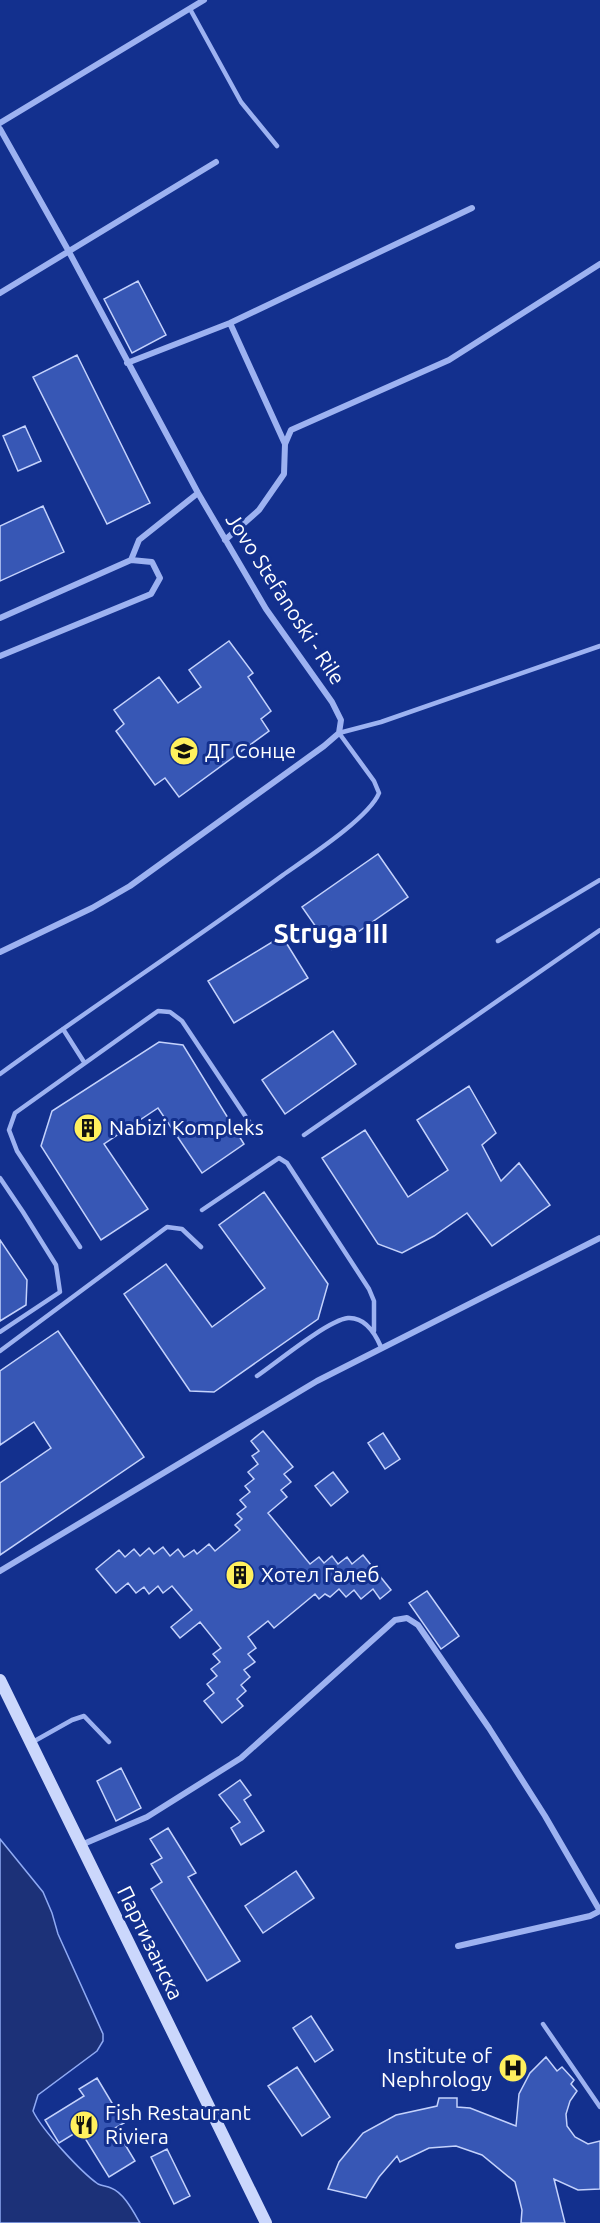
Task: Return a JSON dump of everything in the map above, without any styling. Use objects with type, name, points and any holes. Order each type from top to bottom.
[{"type":"main road","name":"Партизанска","points":[[0,1680],[266,2223]]},
{"type":"street","points":[[0,123],[204,0]]},
{"type":"street","name":"Jovo Stefanoski - Rile","points":[[0,129],[68,250],[198,494],[266,609],[332,702],[341,720],[339,733]]},
{"type":"street","points":[[0,293],[216,162]]},
{"type":"street","points":[[127,363],[230,323],[472,208]]},
{"type":"street","points":[[225,540],[260,510],[284,474],[285,444],[291,430],[449,360],[600,264]]},
{"type":"street","points":[[230,323],[285,444]]},
{"type":"street","points":[[132,560],[139,540],[198,494]]},
{"type":"street","points":[[0,618],[132,560],[152,562],[160,578],[151,594],[0,656]]},
{"type":"street","points":[[0,952],[92,908],[130,886],[339,733]]},
{"type":"street","points":[[0,1571],[316,1381],[600,1238]]},
{"type":"street","points":[[81,1845],[147,1817],[240,1758],[396,1620],[407,1618],[418,1625],[489,1728],[545,1816],[600,1911],[590,1916],[458,1946]]},
{"type":"lane","points":[[190,9],[241,102],[277,146]]},
{"type":"lane","points":[[0,1074],[309,857],[375,803],[379,793],[374,781],[339,733],[381,722],[600,646]]},
{"type":"lane","points":[[498,941],[600,880]]},
{"type":"lane","points":[[304,1135],[600,930]]},
{"type":"lane","points":[[80,1247],[17,1151],[9,1130],[15,1113],[158,1011],[170,1012],[182,1021],[254,1129]]},
{"type":"lane","points":[[63,1029],[84,1062]]},
{"type":"lane","points":[[202,1210],[279,1158],[287,1163],[369,1289],[374,1300],[374,1331],[381,1347]]},
{"type":"lane","points":[[0,1178],[56,1265],[60,1292],[0,1332]]},
{"type":"lane","points":[[0,1351],[167,1227],[182,1229],[201,1247]]},
{"type":"lane","points":[[257,1376],[334,1322],[350,1317],[366,1324],[374,1331]]},
{"type":"lane","points":[[31,1743],[72,1720],[84,1716],[109,1742]]},
{"type":"lane","points":[[543,2024],[600,2107]]},
{"type":"water","points":[[0,1839],[43,1892],[58,1934],[103,2034],[103,2041],[97,2051],[38,2095],[33,2111],[72,2161],[98,2184],[116,2190],[128,2203],[140,2223],[0,2223]]},
{"type":"building","points":[[138,281],[166,335],[132,353],[104,299]]},
{"type":"building","points":[[77,355],[150,503],[107,524],[33,377]]},
{"type":"building","points":[[25,426],[41,461],[18,471],[3,436]]},
{"type":"building","points":[[43,506],[64,552],[0,581],[0,526]]},
{"type":"building","points":[[229,641],[253,673],[248,677],[271,711],[261,719],[269,731],[179,797],[165,778],[155,785],[116,731],[124,724],[114,710],[159,677],[178,703],[201,687],[189,670]]},
{"type":"building","points":[[378,854],[408,897],[332,950],[302,907]]},
{"type":"building","points":[[282,936],[308,978],[234,1023],[208,981]]},
{"type":"building","points":[[333,1031],[356,1064],[285,1114],[262,1080]]},
{"type":"building","name":"Nabizi Kompleks","points":[[159,1042],[183,1045],[244,1144],[202,1173],[158,1108],[104,1144],[148,1209],[101,1240],[41,1146],[52,1111]]},
{"type":"building","points":[[469,1086],[496,1133],[482,1145],[501,1181],[519,1163],[550,1205],[492,1246],[467,1213],[434,1236],[402,1253],[378,1244],[322,1158],[365,1130],[408,1197],[448,1170],[417,1120]]},
{"type":"building","points":[[264,1192],[328,1284],[318,1319],[214,1392],[190,1391],[124,1294],[166,1264],[212,1327],[265,1288],[219,1225]]},
{"type":"building","points":[[0,1240],[27,1280],[26,1305],[0,1321]]},
{"type":"building","points":[[58,1331],[144,1457],[0,1555],[0,1483],[51,1448],[34,1422],[0,1445],[0,1371]]},
{"type":"building","name":"Хотел Галеб","points":[[263,1431],[293,1467],[284,1474],[291,1482],[281,1490],[287,1497],[268,1513],[310,1564],[319,1557],[324,1563],[332,1556],[338,1564],[347,1557],[352,1564],[363,1555],[391,1590],[380,1599],[373,1589],[361,1599],[354,1590],[346,1597],[339,1589],[330,1597],[325,1594],[319,1599],[315,1594],[274,1628],[268,1621],[248,1637],[256,1648],[248,1654],[255,1662],[244,1670],[250,1677],[241,1685],[246,1691],[237,1699],[243,1706],[222,1723],[204,1701],[214,1693],[207,1684],[217,1676],[211,1669],[220,1662],[213,1654],[221,1648],[200,1622],[180,1638],[171,1627],[192,1610],[172,1586],[163,1593],[158,1586],[149,1594],[144,1587],[136,1593],[128,1583],[116,1593],[96,1569],[119,1550],[125,1557],[134,1549],[140,1556],[149,1548],[154,1554],[163,1547],[170,1556],[178,1549],[184,1557],[194,1550],[197,1554],[209,1544],[215,1551],[240,1530],[235,1525],[242,1519],[237,1514],[246,1507],[240,1500],[250,1492],[245,1486],[254,1479],[248,1472],[258,1464],[252,1456],[259,1451],[251,1441]]},
{"type":"building","points":[[383,1433],[400,1459],[385,1469],[368,1443]]},
{"type":"building","points":[[333,1472],[348,1492],[331,1506],[315,1486]]},
{"type":"building","points":[[427,1591],[459,1636],[441,1649],[409,1603]]},
{"type":"building","points":[[121,1768],[141,1808],[116,1821],[97,1781]]},
{"type":"building","points":[[240,1780],[251,1795],[244,1800],[264,1831],[241,1845],[231,1828],[240,1822],[219,1795]]},
{"type":"building","points":[[168,1828],[196,1873],[188,1877],[240,1961],[207,1981],[151,1889],[162,1882],[151,1864],[162,1858],[150,1839]]},
{"type":"building","points":[[296,1871],[314,1898],[263,1933],[245,1906]]},
{"type":"building","points":[[311,2016],[333,2050],[315,2062],[293,2028]]},
{"type":"building","points":[[546,2057],[557,2071],[562,2067],[574,2080],[571,2084],[577,2091],[570,2101],[566,2114],[567,2126],[575,2137],[588,2144],[600,2141],[600,2189],[578,2190],[554,2179],[565,2223],[521,2223],[522,2210],[515,2182],[482,2155],[456,2146],[429,2148],[400,2162],[397,2156],[379,2177],[366,2198],[328,2189],[339,2162],[363,2133],[396,2115],[437,2106],[439,2098],[457,2098],[457,2107],[470,2108],[516,2126],[519,2094],[530,2073]]},
{"type":"building","points":[[297,2067],[330,2117],[302,2136],[268,2086]]},
{"type":"building","name":"Fish Restaurant Riviera","points":[[97,2078],[124,2123],[115,2128],[135,2161],[109,2177],[80,2130],[59,2143],[45,2120],[84,2096],[79,2089]]},
{"type":"building","points":[[167,2149],[190,2196],[174,2204],[151,2157]]},
{"type":"place","name":"ДГ Сонце","points":[[184,751]]},
{"type":"place","name":"Nabizi Kompleks","points":[[88,1128]]},
{"type":"place","name":"Хотел Галеб","points":[[240,1575]]},
{"type":"place","name":"Institute of Nephrology","points":[[513,2068]]},
{"type":"place","name":"Fish Restaurant Riviera","points":[[84,2125]]},
{"type":"district","name":"Struga III","points":[[331,934]]}]
